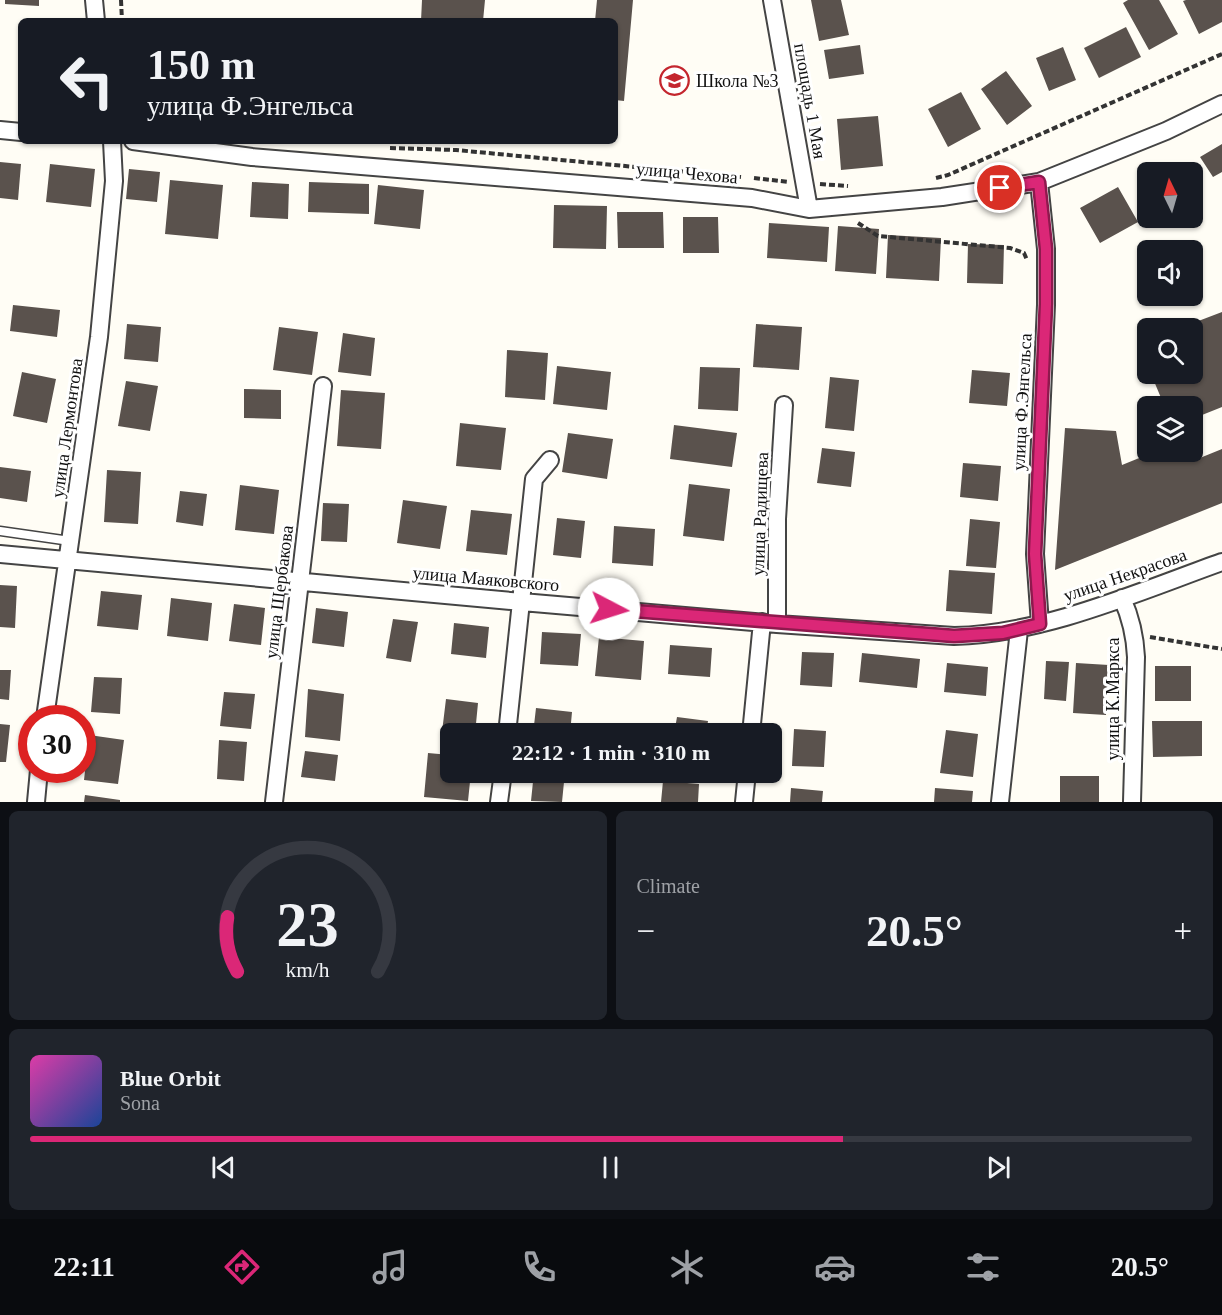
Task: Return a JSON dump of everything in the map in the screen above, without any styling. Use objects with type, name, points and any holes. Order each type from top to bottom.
[{"type":"street","points":[[94,0],[96,18]]},
{"type":"street","name":"площадь 1 Мая","points":[[772,0],[809,209]]},
{"type":"street","name":"улица Чехова","points":[[155,144],[252,157],[752,198],[809,209],[942,197],[1039,182],[1167,131],[1222,104]]},
{"type":"street","points":[[0,130],[18,132]]},
{"type":"street","name":"улица Лермонтова","points":[[47,705],[99,337],[114,181],[112,144]]},
{"type":"street","name":"улица Ф.Энгельса","points":[[1039,182],[1046,249],[1046,304],[1035,554],[1040,624]]},
{"type":"street","name":"улица Щербакова","points":[[274,802],[323,387]]},
{"type":"street","name":"улица Радищева","points":[[753,723],[769,623],[784,405]]},
{"type":"street","points":[[508,723],[534,479],[550,460]]},
{"type":"street","name":"улица Маяковского","points":[[0,554],[522,602],[954,636],[982,636],[1040,624]]},
{"type":"street","name":"улица Некрасова","points":[[1040,624],[1122,598],[1222,562]]},
{"type":"street","name":"улица К.Маркса","points":[[1122,598],[1130,614],[1136,657],[1132,802]]},
{"type":"street","points":[[1000,802],[1019,630]]},
{"type":"street","points":[[36,802],[38,783]]},
{"type":"street","points":[[499,802],[501,783]]},
{"type":"street","points":[[744,802],[746,783]]},
{"type":"lane","points":[[0,531],[70,541]]},
{"type":"path","points":[[122,0],[122,18]]},
{"type":"path","points":[[926,180],[948,175],[1222,54]]},
{"type":"path","points":[[385,148],[456,150],[855,186]]},
{"type":"path","points":[[848,206],[856,222],[878,236],[1010,248],[1024,253],[1028,261]]},
{"type":"path","points":[[1134,634],[1222,649]]},
{"type":"building","points":[[5,0],[39,0],[39,6],[5,4]]},
{"type":"building","points":[[422,0],[485,0],[483,18],[421,18]]},
{"type":"building","points":[[597,0],[633,0],[624,101],[618,100],[618,18],[595,18]]},
{"type":"building","points":[[811,0],[841,0],[849,35],[819,41]]},
{"type":"building","points":[[1128,0],[1159,0],[1178,34],[1149,50],[1123,3]]},
{"type":"building","points":[[1222,0],[1222,22],[1199,34],[1183,1]]},
{"type":"building","points":[[1126,27],[1141,57],[1099,78],[1084,48]]},
{"type":"building","points":[[860,45],[864,74],[829,79],[824,50]]},
{"type":"building","points":[[1063,47],[1076,80],[1049,91],[1036,58]]},
{"type":"building","points":[[1006,71],[1032,106],[1007,125],[981,89]]},
{"type":"building","points":[[961,92],[981,129],[948,147],[928,109]]},
{"type":"building","points":[[878,116],[883,166],[841,170],[837,119]]},
{"type":"building","points":[[1222,144],[1222,172],[1213,177],[1200,157]]},
{"type":"building","points":[[0,162],[21,164],[18,200],[0,198]]},
{"type":"building","points":[[50,164],[95,169],[91,207],[46,202]]},
{"type":"building","points":[[129,169],[160,172],[157,202],[126,199]]},
{"type":"building","points":[[170,180],[223,185],[218,239],[165,234]]},
{"type":"building","points":[[252,182],[289,184],[288,219],[250,217]]},
{"type":"building","points":[[309,182],[369,184],[369,214],[308,212]]},
{"type":"building","points":[[378,185],[424,190],[420,229],[374,224]]},
{"type":"building","points":[[1118,187],[1137,223],[1100,243],[1080,208]]},
{"type":"building","points":[[554,205],[607,206],[606,249],[553,248]]},
{"type":"building","points":[[617,212],[663,212],[664,248],[618,248]]},
{"type":"building","points":[[683,217],[718,217],[719,253],[683,253]]},
{"type":"building","points":[[769,223],[829,227],[827,262],[767,258]]},
{"type":"building","points":[[838,226],[879,229],[876,274],[835,271]]},
{"type":"building","points":[[888,235],[941,238],[939,281],[886,278]]},
{"type":"building","points":[[968,244],[1004,245],[1003,284],[967,283]]},
{"type":"building","points":[[13,305],[60,310],[57,337],[10,331]]},
{"type":"building","points":[[1222,312],[1222,407],[1203,415],[1203,396],[1160,396],[1155,384],[1203,384],[1203,319]]},
{"type":"building","points":[[127,324],[161,327],[158,362],[124,359]]},
{"type":"building","points":[[756,324],[802,327],[799,370],[753,367]]},
{"type":"building","points":[[279,327],[318,332],[312,375],[273,370]]},
{"type":"building","points":[[343,333],[375,338],[371,376],[338,372]]},
{"type":"building","points":[[507,350],[548,353],[545,400],[505,397]]},
{"type":"building","points":[[557,366],[611,372],[607,410],[553,404]]},
{"type":"building","points":[[700,367],[740,368],[738,411],[698,409]]},
{"type":"building","points":[[972,370],[1010,373],[1007,406],[969,403]]},
{"type":"building","points":[[22,372],[56,379],[47,423],[13,416]]},
{"type":"building","points":[[830,377],[859,380],[854,431],[825,428]]},
{"type":"building","points":[[126,381],[158,386],[150,431],[118,426]]},
{"type":"building","points":[[244,389],[281,390],[281,419],[244,418]]},
{"type":"building","points":[[341,390],[385,393],[381,449],[337,446]]},
{"type":"building","points":[[460,423],[506,428],[501,470],[456,466]]},
{"type":"building","points":[[674,425],[737,433],[732,467],[670,459]]},
{"type":"building","points":[[1065,428],[1116,431],[1122,465],[1137,459],[1137,462],[1203,462],[1203,457],[1222,449],[1222,503],[1055,570]]},
{"type":"building","points":[[568,433],[613,439],[607,479],[562,472]]},
{"type":"building","points":[[822,448],[855,452],[851,487],[817,483]]},
{"type":"building","points":[[963,463],[1001,466],[998,501],[960,497]]},
{"type":"building","points":[[0,467],[31,471],[27,502],[0,498]]},
{"type":"building","points":[[107,470],[141,472],[138,524],[104,522]]},
{"type":"building","points":[[689,484],[730,489],[724,541],[683,536]]},
{"type":"building","points":[[240,485],[279,490],[274,534],[235,530]]},
{"type":"building","points":[[180,491],[207,494],[203,526],[176,522]]},
{"type":"building","points":[[403,500],[447,506],[440,549],[397,543]]},
{"type":"building","points":[[323,503],[349,504],[347,542],[321,541]]},
{"type":"building","points":[[471,510],[512,514],[507,555],[466,551]]},
{"type":"building","points":[[557,518],[585,521],[581,558],[553,555]]},
{"type":"building","points":[[970,519],[1000,522],[996,568],[966,566]]},
{"type":"building","points":[[614,526],[655,529],[653,566],[612,563]]},
{"type":"building","points":[[949,570],[995,573],[992,614],[946,611]]},
{"type":"building","points":[[0,585],[17,586],[15,628],[0,627]]},
{"type":"building","points":[[101,591],[142,595],[138,630],[97,626]]},
{"type":"building","points":[[171,598],[212,603],[208,641],[167,636]]},
{"type":"building","points":[[234,604],[265,608],[261,645],[229,641]]},
{"type":"building","points":[[316,608],[348,612],[344,647],[312,643]]},
{"type":"building","points":[[393,619],[418,622],[411,662],[386,658]]},
{"type":"building","points":[[454,623],[489,627],[486,658],[451,654]]},
{"type":"building","points":[[542,632],[581,634],[578,666],[540,664]]},
{"type":"building","points":[[599,637],[644,641],[641,680],[595,676]]},
{"type":"building","points":[[670,645],[712,648],[710,677],[668,674]]},
{"type":"building","points":[[802,652],[834,653],[832,687],[800,685]]},
{"type":"building","points":[[862,653],[920,659],[917,688],[859,682]]},
{"type":"building","points":[[1046,661],[1069,662],[1066,701],[1044,699]]},
{"type":"building","points":[[947,663],[988,667],[986,696],[944,692]]},
{"type":"building","points":[[1076,663],[1109,665],[1106,715],[1073,713]]},
{"type":"building","points":[[1155,666],[1191,666],[1191,701],[1155,701]]},
{"type":"building","points":[[0,670],[11,670],[9,700],[0,699]]},
{"type":"building","points":[[94,677],[122,678],[120,714],[96,712],[96,705],[92,705]]},
{"type":"building","points":[[308,689],[344,694],[340,741],[305,737]]},
{"type":"building","points":[[224,692],[255,694],[251,729],[220,726]]},
{"type":"building","points":[[446,699],[478,703],[476,723],[443,723]]},
{"type":"building","points":[[536,708],[572,712],[571,723],[534,723]]},
{"type":"building","points":[[677,717],[708,721],[708,723],[676,723]]},
{"type":"building","points":[[1152,721],[1202,721],[1202,756],[1153,757]]},
{"type":"building","points":[[0,724],[10,725],[6,762],[0,762]]},
{"type":"building","points":[[794,729],[826,731],[824,767],[792,766]]},
{"type":"building","points":[[946,730],[978,734],[973,777],[940,773]]},
{"type":"building","points":[[96,736],[124,740],[118,784],[96,781]]},
{"type":"building","points":[[219,740],[247,742],[244,781],[217,779]]},
{"type":"building","points":[[305,751],[338,755],[335,781],[301,777]]},
{"type":"building","points":[[428,753],[440,754],[440,783],[470,783],[468,801],[424,797]]},
{"type":"building","points":[[1060,776],[1099,776],[1099,802],[1060,802]]},
{"type":"building","points":[[533,783],[564,783],[562,802],[531,801]]},
{"type":"building","points":[[663,783],[699,784],[698,802],[661,802]]},
{"type":"building","points":[[791,788],[823,791],[822,802],[790,802]]},
{"type":"building","points":[[935,788],[973,791],[972,802],[934,802]]},
{"type":"building","points":[[85,795],[120,800],[120,802],[84,802]]},
{"type":"place","name":"Школа №3","points":[[675,81]]},
{"type":"route","points":[[609,609],[777,624],[954,636],[982,636],[1040,624],[1035,554],[1046,304],[1046,249],[1039,182],[1000,188]]}]
